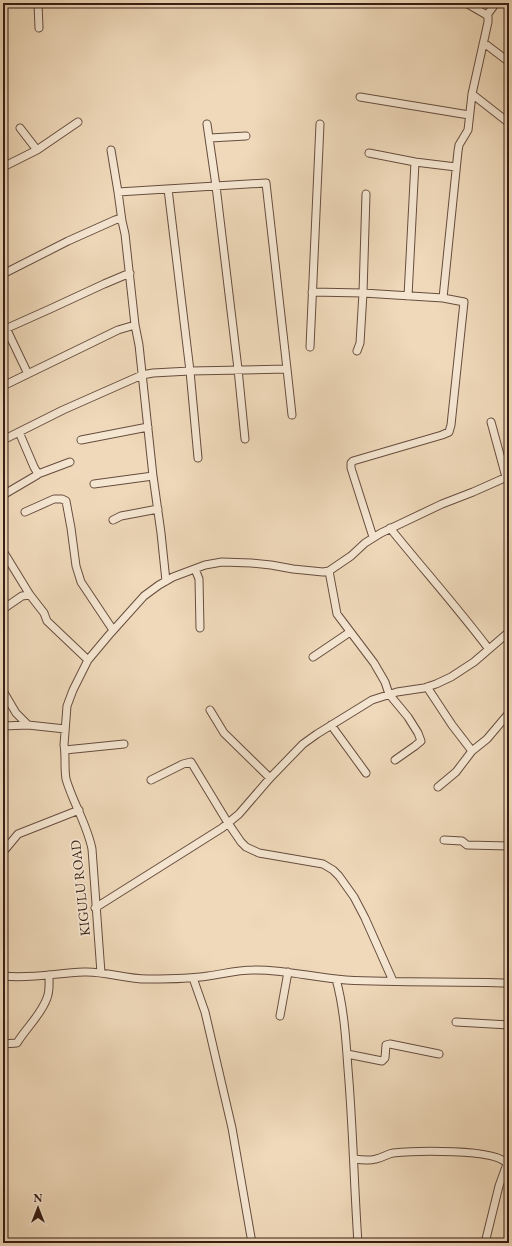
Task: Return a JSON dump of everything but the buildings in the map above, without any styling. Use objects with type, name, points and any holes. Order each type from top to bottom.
[{"type":"street","points":[[38,3],[39,28]]},
{"type":"street","points":[[466,3],[487,15]]},
{"type":"street","points":[[443,298],[459,145],[468,130],[472,94],[488,22],[487,15],[496,3]]},
{"type":"street","points":[[484,42],[509,62]]},
{"type":"street","points":[[472,94],[509,123]]},
{"type":"street","points":[[360,97],[469,115]]},
{"type":"street","points":[[3,168],[37,150],[78,122]]},
{"type":"street","points":[[207,124],[216,186],[245,439]]},
{"type":"street","points":[[310,347],[320,124]]},
{"type":"street","points":[[20,128],[37,150]]},
{"type":"street","points":[[210,138],[246,136]]},
{"type":"street","points":[[111,150],[130,273],[166,581]]},
{"type":"street","points":[[369,153],[415,162],[456,167]]},
{"type":"street","points":[[408,296],[415,162]]},
{"type":"street","points":[[118,192],[266,183],[292,415]]},
{"type":"street","points":[[168,189],[190,371],[198,458]]},
{"type":"street","points":[[357,351],[360,343],[363,293],[366,194]]},
{"type":"street","points":[[3,274],[68,241],[115,220],[118,219],[122,221]]},
{"type":"street","points":[[28,374],[4,329],[130,273]]},
{"type":"street","points":[[312,292],[363,293],[443,298],[464,302],[452,425],[449,432],[353,461],[351,463],[351,468],[373,538]]},
{"type":"street","points":[[3,386],[118,330],[135,325]]},
{"type":"street","points":[[3,440],[63,410],[142,375],[152,373],[238,369],[287,369]]},
{"type":"street","points":[[395,760],[421,741],[408,717],[389,694],[385,682],[374,663],[337,614],[329,571],[373,538],[390,528],[507,476],[491,422]]},
{"type":"street","points":[[80,440],[148,427]]},
{"type":"street","points":[[19,432],[38,474]]},
{"type":"street","points":[[3,495],[38,474],[70,462]]},
{"type":"street","points":[[94,484],[153,476]]},
{"type":"street","points":[[25,512],[54,499],[62,499],[66,501],[76,566],[81,582],[113,630]]},
{"type":"street","points":[[113,520],[122,516],[158,509]]},
{"type":"street","points":[[390,528],[422,568],[449,598],[488,648]]},
{"type":"street","points":[[3,550],[30,595],[44,613],[47,621],[88,660]]},
{"type":"street","name":"KIGULU ROAD","points":[[101,973],[91,845],[67,780],[64,760],[67,706],[88,660],[144,596],[166,581],[205,565],[235,561],[271,564],[312,571],[329,571]]},
{"type":"street","points":[[195,569],[199,579],[200,628]]},
{"type":"street","points":[[3,609],[22,596],[30,595]]},
{"type":"street","points":[[313,657],[350,632]]},
{"type":"street","points":[[95,908],[215,833],[228,823],[239,814],[270,778],[303,744],[331,725],[372,700],[389,694],[427,687],[451,677],[474,662],[488,648],[509,632]]},
{"type":"street","points":[[427,687],[452,725],[472,751]]},
{"type":"street","points":[[3,690],[16,714],[28,725]]},
{"type":"street","points":[[210,710],[224,733],[270,778]]},
{"type":"street","points":[[438,787],[456,772],[472,751],[487,739],[509,713]]},
{"type":"street","points":[[3,726],[28,725],[65,729]]},
{"type":"street","points":[[331,725],[366,773]]},
{"type":"street","points":[[65,750],[124,744]]},
{"type":"street","points":[[151,780],[183,764],[191,762],[241,842],[259,853],[320,864],[333,870],[354,897],[393,981]]},
{"type":"street","points":[[3,852],[18,834],[79,810]]},
{"type":"street","points":[[444,840],[462,841],[467,845],[509,846]]},
{"type":"street","points":[[90,926],[97,923]]},
{"type":"street","points":[[3,976],[30,977],[85,972],[148,980],[193,978],[253,970],[288,972],[336,979],[509,983]]},
{"type":"street","points":[[280,1016],[288,972]]},
{"type":"street","points":[[3,1044],[17,1043],[44,1005],[48,997],[49,976]]},
{"type":"street","points":[[193,978],[205,1012],[232,1128],[252,1243]]},
{"type":"street","points":[[336,979],[347,1054],[358,1243]]},
{"type":"street","points":[[456,1022],[509,1025]]},
{"type":"street","points":[[347,1054],[382,1061],[385,1058],[386,1045],[390,1044],[439,1054]]},
{"type":"street","points":[[354,1159],[372,1160],[393,1153],[462,1152],[496,1157],[504,1160],[507,1164],[499,1186],[485,1243]]}]
